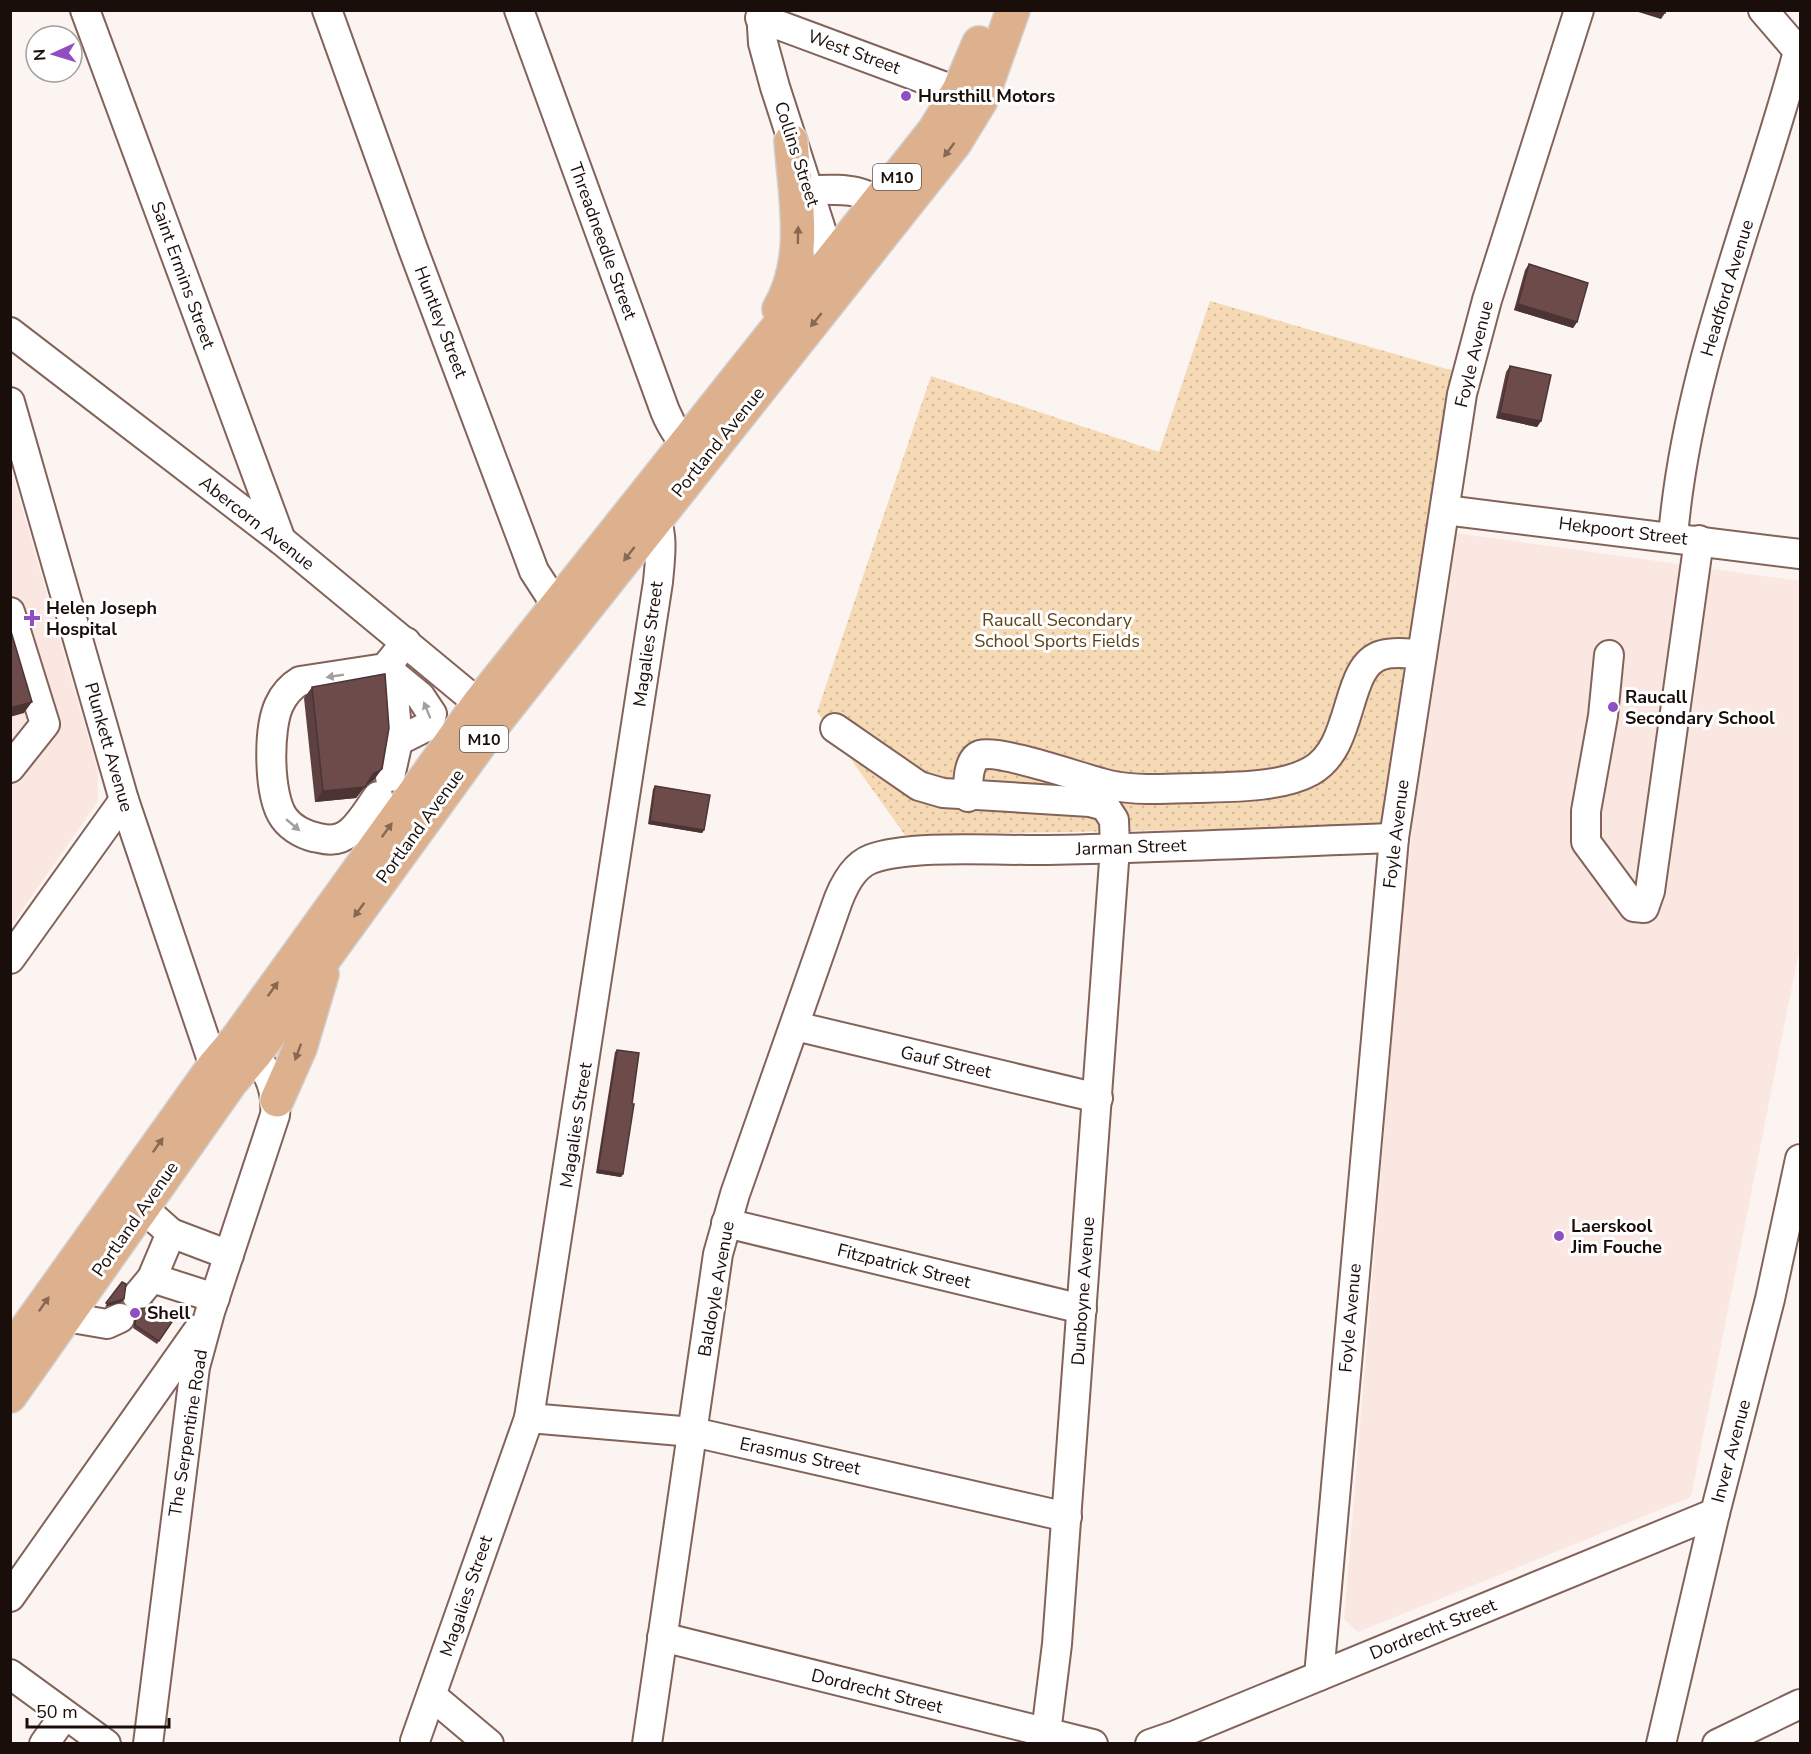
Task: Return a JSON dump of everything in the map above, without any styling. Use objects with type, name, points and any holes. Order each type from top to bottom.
[{"type":"main road","name":"M10","points":[[970,95],[993,10]]},
{"type":"main road","name":"M10","points":[[970,95],[1013,10]]},
{"type":"main road","name":"Portland Avenue","points":[[246,1046],[489,711],[648,508],[889,207],[954,144],[970,95]]},
{"type":"main road","points":[[735,383],[788,294],[795,269],[798,210],[791,141]]},
{"type":"main road","name":"Portland Avenue","points":[[693,453],[735,383],[836,275]]},
{"type":"main road","name":"Portland Avenue","points":[[10,1352],[223,1074],[326,955],[489,711]]},
{"type":"main road","points":[[277,1100],[300,1048],[326,955]]},
{"type":"main road","name":"Portland Avenue","points":[[10,1396],[143,1208],[223,1074]]},
{"type":"street","name":"Saint Ermins Street","points":[[86,10],[281,540]]},
{"type":"street","name":"Huntley Street","points":[[327,10],[413,249],[534,571],[566,613]]},
{"type":"street","name":"Threadneedle Street","points":[[519,10],[665,411],[672,428],[693,453]]},
{"type":"street","name":"Foyle Avenue","points":[[1319,1676],[1394,838],[1422,654],[1467,367],[1579,10]]},
{"type":"street","points":[[1763,10],[1800,49]]},
{"type":"street","name":"West Street","points":[[760,14],[970,95]]},
{"type":"street","name":"Collins Street","points":[[760,14],[768,60],[791,141],[836,275]]},
{"type":"street","name":"Headford Avenue","points":[[1609,655],[1603,716],[1586,811],[1586,842],[1634,907],[1644,908],[1650,891],[1686,538],[1681,471],[1699,383],[1800,49]]},
{"type":"street","points":[[809,190],[850,190],[867,193],[889,207]]},
{"type":"street","name":"Abercorn Avenue","points":[[10,332],[281,540],[396,659],[489,711]]},
{"type":"street","name":"Plunkett Avenue","points":[[10,402],[124,800],[223,1074]]},
{"type":"street","name":"Magalies Street","points":[[415,1741],[529,1418],[658,582],[660,552],[648,508]]},
{"type":"street","name":"Hekpoort Street","points":[[1445,510],[1686,538],[1800,554]]},
{"type":"street","points":[[10,612],[45,724],[10,768]]},
{"type":"street","points":[[835,728],[920,786],[968,797],[972,766],[976,758],[982,754],[1009,758],[1110,785],[1151,790],[1248,786],[1310,772],[1331,755],[1340,739],[1357,681],[1367,665],[1379,656],[1392,653],[1422,654]]},
{"type":"street","points":[[396,659],[398,741],[384,787],[350,832],[342,837],[331,840],[317,838],[296,829],[284,818],[275,796],[273,771],[274,728],[279,705],[287,691],[300,681],[385,668],[396,659]]},
{"type":"street","name":"Dunboyne Avenue","points":[[968,797],[1090,802],[1105,806],[1114,820],[1115,849],[1058,1644],[1046,1733]]},
{"type":"street","points":[[10,959],[124,800]]},
{"type":"street","name":"Jarman Street","points":[[869,860],[888,855],[934,851],[1115,849],[1394,838]]},
{"type":"street","name":"Baldoyle Avenue","points":[[647,1743],[714,1274],[726,1223],[840,896],[855,872],[869,860]]},
{"type":"street","name":"Gauf Street","points":[[795,1026],[1098,1098]]},
{"type":"street","points":[[246,1046],[268,1074],[277,1100]]},
{"type":"street","name":"The Serpentine Road","points":[[148,1743],[195,1367],[212,1305],[275,1115],[277,1100]]},
{"type":"street","name":"Inver Avenue","points":[[1661,1743],[1715,1513],[1773,1290],[1800,1158]]},
{"type":"street","points":[[143,1208],[171,1233],[229,1255]]},
{"type":"street","name":"Fitzpatrick Street","points":[[726,1223],[1082,1309]]},
{"type":"street","points":[[66,1317],[107,1324],[136,1297],[171,1233]]},
{"type":"street","points":[[10,1597],[212,1305],[136,1297]]},
{"type":"street","name":"Erasmus Street","points":[[529,1418],[693,1432],[1067,1517]]},
{"type":"street","name":"Dordrecht Street","points":[[1150,1743],[1176,1735],[1715,1513]]},
{"type":"street","name":"Dordrecht Street","points":[[662,1637],[1093,1743]]},
{"type":"street","points":[[10,1674],[64,1716],[106,1743]]},
{"type":"street","points":[[432,1696],[489,1743]]},
{"type":"street","points":[[1717,1743],[1800,1704]]},
{"type":"street","points":[[44,1743],[64,1716]]},
{"type":"shaded area","name":"Helen Joseph Hospital","points":[[10,466],[98,771],[98,801],[11,926]]},
{"type":"shaded area","name":"Laerskool Jim Fouche","points":[[1456,533],[1800,581],[1800,946],[1691,1497],[1358,1632],[1344,1619],[1402,916],[1446,542]]},
{"type":"green space","name":"Raucall Secondary School Sports Fields","points":[[1210,301],[1468,375],[1384,826],[905,835],[817,712],[931,376],[1159,452]]},
{"type":"building","points":[[1529,264],[1588,283],[1577,322],[1518,304]]},
{"type":"building","points":[[1510,366],[1551,375],[1541,421],[1500,413]]},
{"type":"building","points":[[10,628],[32,702],[10,708]]},
{"type":"building","points":[[385,674],[389,728],[382,769],[373,774],[365,787],[323,791],[312,687]]},
{"type":"building","points":[[655,786],[710,795],[704,830],[650,821]]},
{"type":"building","points":[[617,1050],[639,1053],[623,1174],[598,1170]]},
{"type":"building","points":[[122,1282],[126,1284],[124,1299],[107,1304],[106,1303]]},
{"type":"building","points":[[152,1303],[174,1319],[159,1341],[135,1325],[137,1309],[145,1308]]},
{"type":"place","name":"Hursthill Motors","points":[[906,96]]},
{"type":"place","name":"Helen Joseph Hospital","points":[[32,618]]},
{"type":"place","name":"Raucall Secondary School","points":[[1613,707]]},
{"type":"place","name":"Laerskool Jim Fouche","points":[[1559,1236]]},
{"type":"place","name":"Shell","points":[[135,1313]]}]
